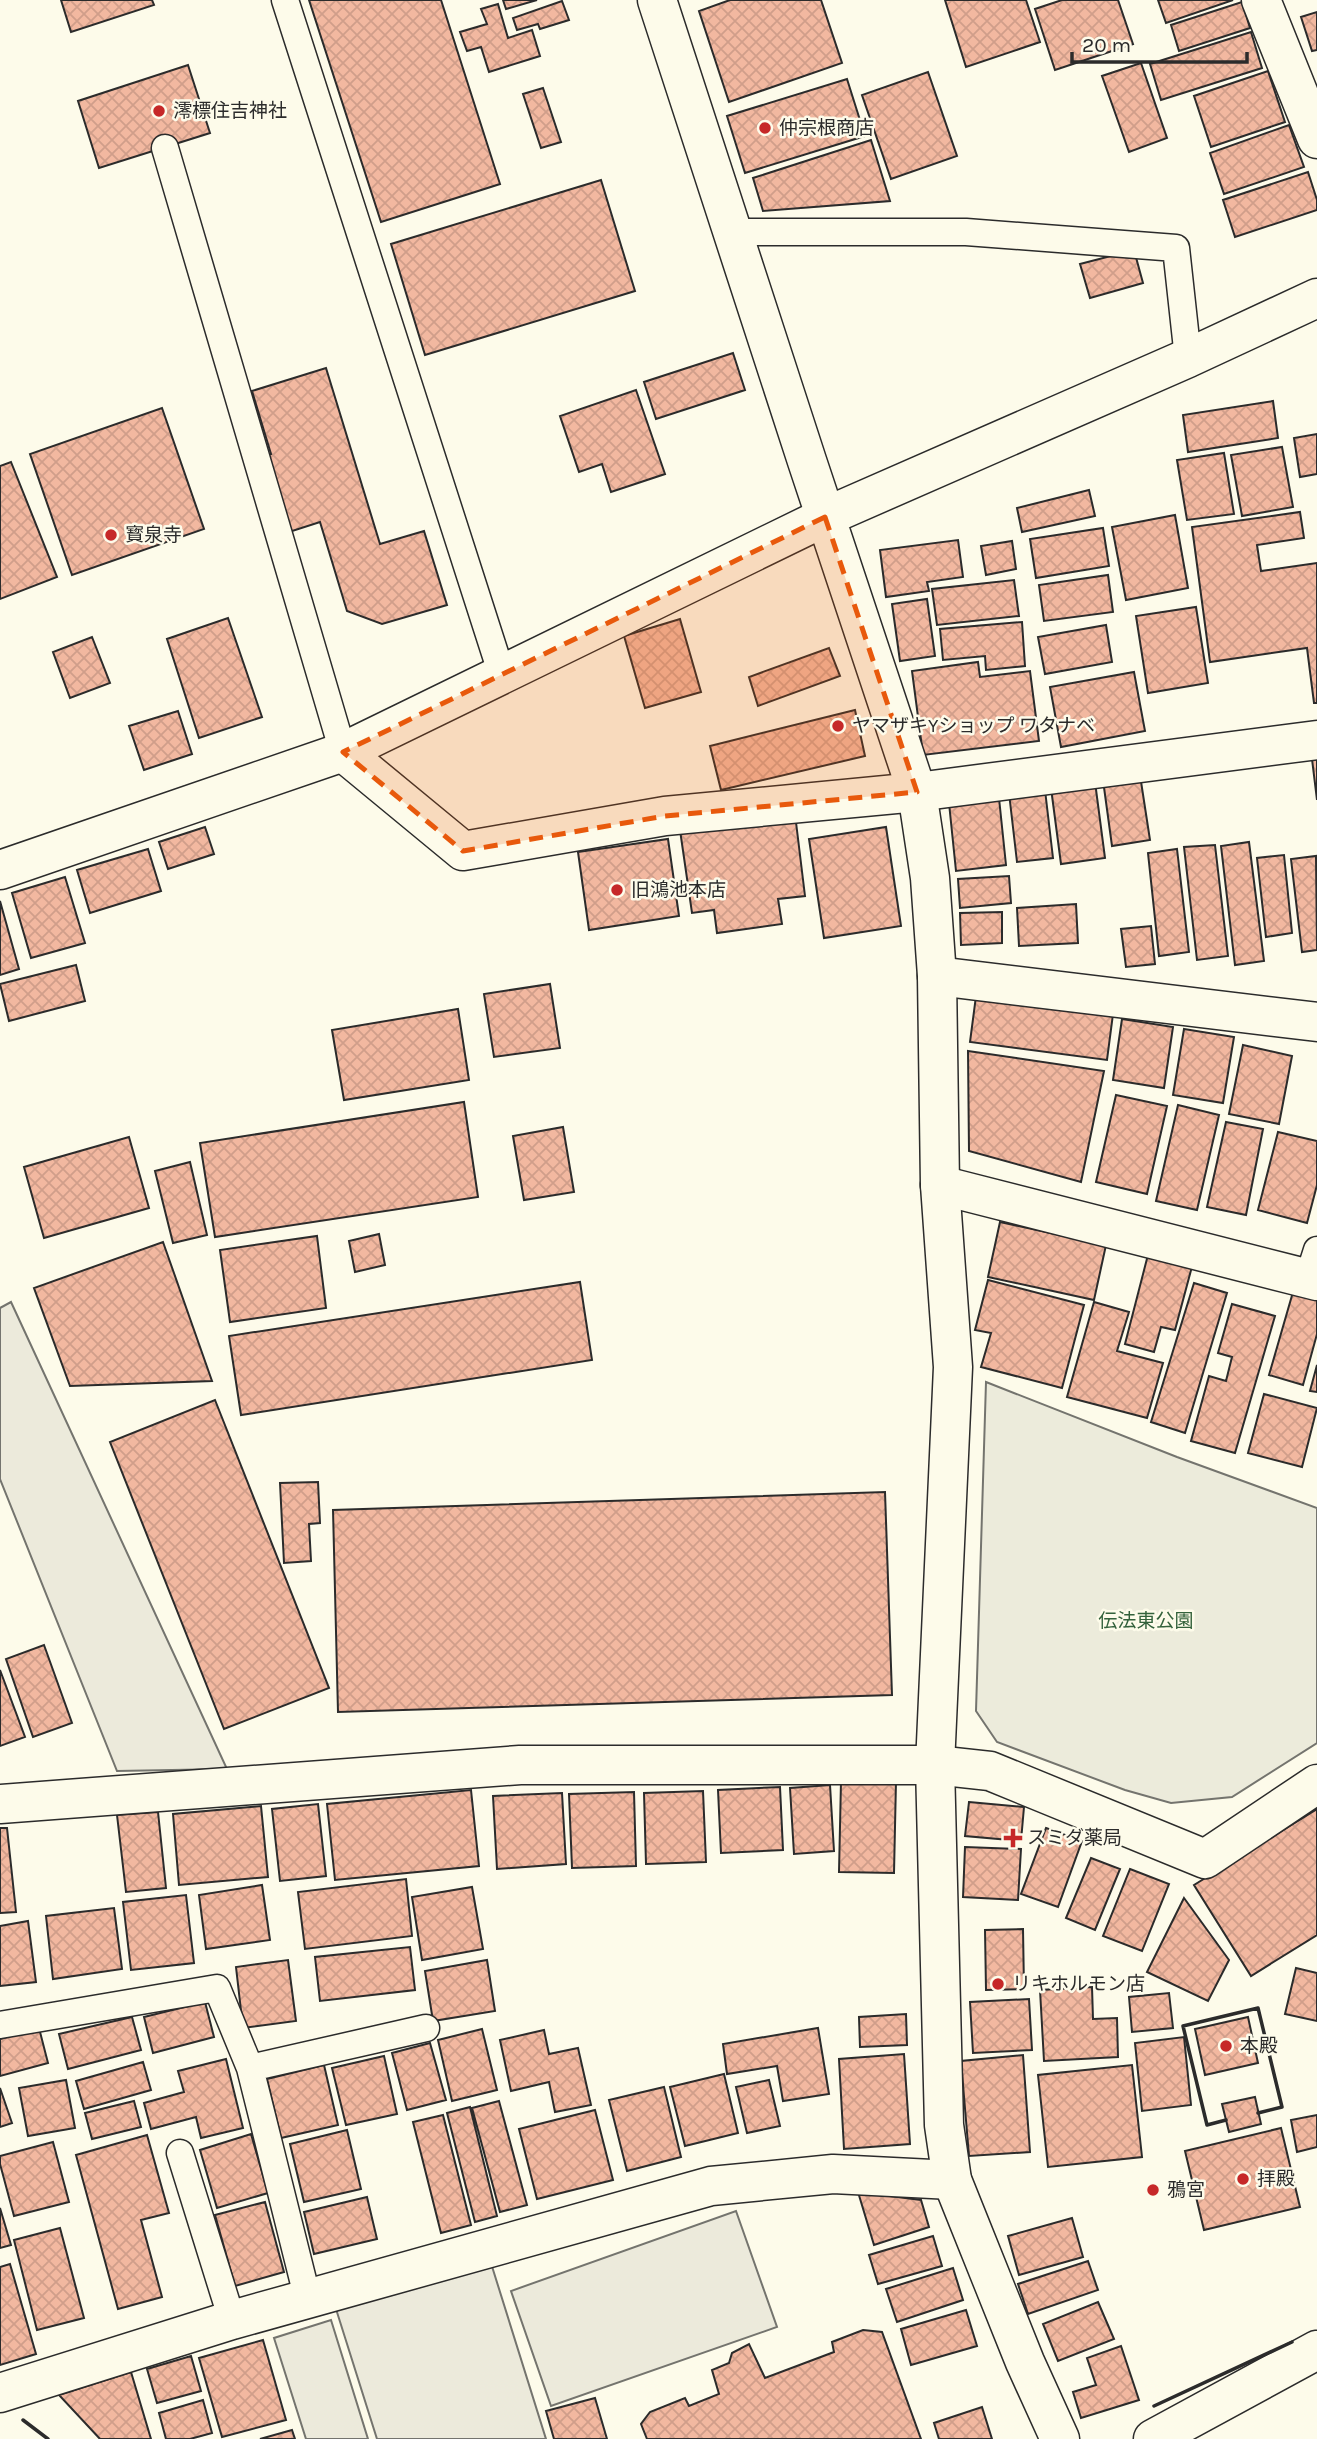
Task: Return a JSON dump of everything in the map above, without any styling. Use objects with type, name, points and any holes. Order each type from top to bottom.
[{"type":"street","points":[[657,0],[917,792],[930,878],[937,976],[940,1185],[953,1367],[935,1765],[944,2125],[953,2180],[1058,2439]]},
{"type":"street","points":[[1261,0],[1317,139]]},
{"type":"street","points":[[0,870],[343,752],[825,517],[1188,358],[1317,298]]},
{"type":"street","points":[[343,752],[463,851],[664,816],[917,792],[1317,740]]},
{"type":"street","points":[[937,976],[1317,1023]]},
{"type":"street","points":[[940,1185],[1314,1270]]},
{"type":"street","points":[[0,1804],[520,1765],[935,1765],[990,1772],[1205,1859],[1317,1784]]},
{"type":"street","points":[[0,2393],[232,2320],[711,2186],[833,2174],[953,2180]]},
{"type":"street","points":[[1153,2439],[1317,2350]]},
{"type":"lane","points":[[285,0],[502,675]]},
{"type":"lane","points":[[165,148],[343,752]]},
{"type":"lane","points":[[732,232],[965,232],[1177,248],[1188,358]]},
{"type":"lane","points":[[0,2025],[217,1988],[250,2068],[308,2300]]},
{"type":"lane","points":[[250,2068],[426,2028]]},
{"type":"lane","points":[[180,2153],[232,2320]]},
{"type":"highlighted area","points":[[825,517],[917,792],[665,816],[463,851],[343,752]]},
{"type":"green space","name":"伝法東公園","points":[[986,1382],[1177,1457],[1317,1508],[1317,1743],[1232,1797],[1171,1803],[1125,1790],[997,1742],[976,1711]]},
{"type":"shaded area","points":[[11,1302],[227,1769],[117,1771],[0,1479],[0,1308]]},
{"type":"shaded area","points":[[736,2211],[777,2327],[551,2406],[511,2291]]},
{"type":"shaded area","points":[[490,2260],[546,2439],[377,2439],[336,2309]]},
{"type":"shaded area","points":[[331,2320],[368,2439],[306,2439],[274,2338]]},
{"type":"building","points":[[61,0],[152,0],[154,5],[71,32]]},
{"type":"building","points":[[309,0],[441,0],[500,184],[381,222]]},
{"type":"building","points":[[503,0],[537,0],[506,9]]},
{"type":"building","points":[[730,0],[821,0],[842,63],[729,102],[699,11]]},
{"type":"building","points":[[945,0],[1026,0],[1040,42],[966,67]]},
{"type":"building","points":[[1062,0],[1118,0],[1133,44],[1055,70],[1035,9]]},
{"type":"building","points":[[1158,0],[1233,0],[1166,23]]},
{"type":"building","points":[[562,1],[569,20],[540,29],[538,24],[517,30],[513,18]]},
{"type":"building","points":[[1242,2],[1250,28],[1179,51],[1171,25]]},
{"type":"building","points":[[498,4],[508,38],[532,30],[540,56],[489,72],[481,47],[467,51],[460,32],[487,24],[481,9]]},
{"type":"building","points":[[1317,12],[1317,50],[1312,51],[1301,17]]},
{"type":"building","points":[[1251,32],[1262,68],[1161,100],[1150,64]]},
{"type":"building","points":[[1141,63],[1167,138],[1129,152],[1102,76]]},
{"type":"building","points":[[188,65],[210,133],[99,168],[78,101]]},
{"type":"building","points":[[1268,71],[1285,122],[1211,147],[1194,96]]},
{"type":"building","points":[[928,72],[957,156],[891,179],[862,95]]},
{"type":"building","points":[[847,79],[865,136],[745,173],[727,116]]},
{"type":"building","points":[[543,88],[561,142],[541,148],[523,94]]},
{"type":"building","points":[[1289,125],[1304,167],[1224,194],[1210,153]]},
{"type":"building","points":[[871,140],[890,201],[763,211],[753,178]]},
{"type":"building","points":[[1308,172],[1317,200],[1317,210],[1235,237],[1223,200]]},
{"type":"building","points":[[601,180],[635,291],[425,355],[391,244]]},
{"type":"building","points":[[1134,250],[1143,283],[1090,298],[1080,264]]},
{"type":"building","points":[[733,353],[745,390],[656,419],[644,382]]},
{"type":"building","points":[[326,368],[380,544],[424,531],[447,605],[382,624],[347,611],[320,522],[286,533],[263,456],[271,454],[252,391]]},
{"type":"building","points":[[636,390],[665,474],[611,492],[602,464],[579,472],[560,416]]},
{"type":"building","points":[[1273,401],[1278,438],[1188,452],[1183,415]]},
{"type":"building","points":[[162,408],[204,529],[72,575],[30,454]]},
{"type":"building","points":[[1317,434],[1317,474],[1300,477],[1294,438]]},
{"type":"building","points":[[1282,447],[1293,507],[1242,516],[1231,455]]},
{"type":"building","points":[[1224,453],[1234,514],[1187,520],[1177,460]]},
{"type":"building","points":[[11,462],[57,577],[0,599],[0,466]]},
{"type":"building","points":[[1089,490],[1095,516],[1022,532],[1017,508]]},
{"type":"building","points":[[1300,512],[1304,538],[1257,545],[1261,571],[1317,563],[1317,703],[1314,703],[1307,648],[1210,662],[1192,527]]},
{"type":"building","points":[[1175,515],[1188,588],[1126,600],[1112,527]]},
{"type":"building","points":[[1103,528],[1109,566],[1036,578],[1030,539]]},
{"type":"building","points":[[958,540],[963,577],[927,582],[929,591],[886,597],[880,550]]},
{"type":"building","points":[[1012,541],[1016,569],[986,575],[981,546]]},
{"type":"building","points":[[1108,575],[1113,612],[1044,621],[1039,585]]},
{"type":"building","points":[[1014,580],[1019,616],[937,625],[932,589]]},
{"type":"building","points":[[927,599],[935,656],[900,661],[892,604]]},
{"type":"building","points":[[1196,607],[1208,683],[1148,693],[1136,616]]},
{"type":"building","points":[[228,618],[262,717],[199,738],[167,639]]},
{"type":"building","points":[[680,619],[701,692],[645,708],[624,636]]},
{"type":"building","points":[[1022,622],[1025,666],[986,670],[985,656],[943,660],[940,629]]},
{"type":"building","points":[[1106,625],[1112,662],[1045,674],[1038,637]]},
{"type":"building","points":[[92,637],[110,683],[70,698],[53,652]]},
{"type":"building","points":[[829,648],[840,676],[758,706],[749,677]]},
{"type":"building","points":[[978,662],[980,677],[1030,671],[1039,741],[923,755],[912,671]]},
{"type":"building","points":[[1134,672],[1145,731],[1061,747],[1050,687]]},
{"type":"building","points":[[855,710],[865,756],[721,790],[710,746]]},
{"type":"building","points":[[178,711],[192,754],[144,770],[129,726]]},
{"type":"building","points":[[1317,758],[1317,800],[1312,759]]},
{"type":"building","points":[[1140,775],[1150,840],[1112,846],[1103,780]]},
{"type":"building","points":[[1095,782],[1105,858],[1061,864],[1051,788]]},
{"type":"building","points":[[1045,790],[1053,858],[1017,862],[1009,793]]},
{"type":"building","points":[[999,798],[1006,865],[956,871],[949,803]]},
{"type":"building","points":[[795,814],[805,896],[778,899],[782,924],[717,933],[714,910],[692,913],[680,830]]},
{"type":"building","points":[[205,827],[214,854],[168,869],[159,842]]},
{"type":"building","points":[[886,827],[901,926],[824,938],[809,839]]},
{"type":"building","points":[[668,839],[679,916],[589,930],[578,852]]},
{"type":"building","points":[[1249,842],[1264,961],[1235,965],[1221,846]]},
{"type":"building","points":[[1215,845],[1228,956],[1197,960],[1184,847]]},
{"type":"building","points":[[148,849],[161,891],[90,913],[77,870]]},
{"type":"building","points":[[1177,849],[1189,952],[1159,956],[1148,853]]},
{"type":"building","points":[[1284,855],[1292,933],[1266,937],[1257,858]]},
{"type":"building","points":[[1316,856],[1317,950],[1302,952],[1291,859]]},
{"type":"building","points":[[1009,876],[1011,903],[960,908],[958,879]]},
{"type":"building","points":[[65,877],[85,943],[31,958],[12,893]]},
{"type":"building","points":[[0,901],[19,969],[0,975]]},
{"type":"building","points":[[1076,904],[1078,943],[1019,946],[1017,908]]},
{"type":"building","points":[[1002,912],[1002,943],[961,945],[960,913]]},
{"type":"building","points":[[1151,926],[1155,964],[1126,967],[1121,929]]},
{"type":"building","points":[[76,965],[85,1001],[9,1021],[0,984]]},
{"type":"building","points":[[550,984],[560,1048],[494,1057],[484,994]]},
{"type":"building","points":[[976,996],[1113,1014],[1107,1060],[970,1042]]},
{"type":"building","points":[[458,1009],[469,1080],[344,1100],[332,1030]]},
{"type":"building","points":[[1122,1019],[1173,1027],[1164,1088],[1113,1080]]},
{"type":"building","points":[[1184,1029],[1234,1037],[1223,1103],[1173,1095]]},
{"type":"building","points":[[1243,1045],[1292,1056],[1279,1124],[1229,1114]]},
{"type":"building","points":[[968,1051],[1104,1071],[1081,1182],[969,1151]]},
{"type":"building","points":[[1116,1095],[1167,1106],[1147,1194],[1096,1182]]},
{"type":"building","points":[[464,1102],[478,1197],[215,1237],[200,1143]]},
{"type":"building","points":[[1178,1105],[1219,1115],[1197,1210],[1156,1201]]},
{"type":"building","points":[[1226,1122],[1263,1129],[1246,1215],[1207,1207]]},
{"type":"building","points":[[563,1127],[574,1192],[524,1200],[513,1136]]},
{"type":"building","points":[[1278,1132],[1317,1141],[1317,1185],[1307,1223],[1258,1210]]},
{"type":"building","points":[[129,1137],[149,1208],[44,1238],[24,1167]]},
{"type":"building","points":[[190,1162],[207,1235],[173,1243],[155,1171]]},
{"type":"building","points":[[1000,1222],[1106,1245],[1094,1300],[988,1277]]},
{"type":"building","points":[[379,1234],[385,1265],[355,1272],[349,1241]]},
{"type":"building","points":[[317,1236],[326,1308],[230,1322],[220,1250]]},
{"type":"building","points":[[163,1242],[212,1381],[70,1386],[34,1288]]},
{"type":"building","points":[[1150,1247],[1194,1259],[1175,1330],[1161,1327],[1154,1352],[1125,1344]]},
{"type":"building","points":[[988,1280],[1084,1305],[1062,1388],[981,1367],[991,1333],[975,1330]]},
{"type":"building","points":[[580,1282],[592,1360],[241,1415],[229,1336]]},
{"type":"building","points":[[1194,1283],[1227,1293],[1185,1433],[1151,1422]]},
{"type":"building","points":[[1293,1292],[1317,1299],[1317,1334],[1303,1385],[1269,1375]]},
{"type":"building","points":[[1094,1302],[1129,1312],[1117,1351],[1163,1363],[1147,1418],[1067,1397]]},
{"type":"building","points":[[1232,1304],[1275,1316],[1235,1453],[1191,1441],[1209,1376],[1226,1381],[1232,1357],[1218,1353]]},
{"type":"building","points":[[1317,1365],[1317,1392],[1310,1391]]},
{"type":"building","points":[[1264,1394],[1317,1408],[1302,1467],[1248,1453]]},
{"type":"building","points":[[215,1400],[329,1688],[224,1729],[110,1442]]},
{"type":"building","points":[[318,1482],[320,1523],[309,1524],[311,1561],[284,1563],[280,1483]]},
{"type":"building","points":[[885,1492],[892,1695],[338,1712],[333,1510]]},
{"type":"building","points":[[44,1645],[72,1723],[33,1737],[6,1659]]},
{"type":"building","points":[[0,1670],[25,1737],[0,1746]]},
{"type":"building","points":[[841,1781],[896,1781],[894,1873],[839,1872]]},
{"type":"building","points":[[830,1785],[834,1851],[794,1854],[790,1788]]},
{"type":"building","points":[[780,1787],[783,1850],[721,1853],[718,1790]]},
{"type":"building","points":[[471,1790],[479,1866],[335,1880],[327,1804]]},
{"type":"building","points":[[703,1791],[706,1862],[646,1864],[644,1793]]},
{"type":"building","points":[[634,1792],[636,1866],[572,1868],[569,1794]]},
{"type":"building","points":[[562,1793],[566,1864],[497,1869],[493,1796]]},
{"type":"building","points":[[969,1802],[1024,1807],[1021,1841],[965,1836]]},
{"type":"building","points":[[318,1804],[326,1876],[280,1881],[272,1809]]},
{"type":"building","points":[[261,1806],[268,1877],[179,1885],[173,1814]]},
{"type":"building","points":[[1317,1809],[1317,1935],[1251,1976],[1194,1885]]},
{"type":"building","points":[[158,1812],[166,1888],[126,1892],[117,1815]]},
{"type":"building","points":[[0,1828],[7,1828],[16,1912],[0,1913]]},
{"type":"building","points":[[1046,1828],[1082,1841],[1058,1907],[1021,1894]]},
{"type":"building","points":[[965,1847],[1021,1849],[1018,1900],[963,1897]]},
{"type":"building","points":[[1091,1858],[1120,1869],[1095,1930],[1066,1918]]},
{"type":"building","points":[[1130,1869],[1169,1884],[1142,1951],[1103,1936]]},
{"type":"building","points":[[406,1879],[412,1936],[305,1949],[298,1892]]},
{"type":"building","points":[[262,1885],[270,1940],[206,1949],[199,1895]]},
{"type":"building","points":[[472,1887],[483,1949],[422,1960],[412,1897]]},
{"type":"building","points":[[186,1895],[194,1963],[131,1970],[123,1902]]},
{"type":"building","points":[[1184,1898],[1229,1960],[1208,2001],[1147,1972]]},
{"type":"building","points":[[114,1908],[122,1969],[53,1979],[46,1916]]},
{"type":"building","points":[[28,1921],[36,1982],[0,1986],[0,1926]]},
{"type":"building","points":[[1023,1929],[1024,1989],[986,1990],[985,1930]]},
{"type":"building","points":[[410,1947],[415,1990],[320,2001],[315,1957]]},
{"type":"building","points":[[288,1960],[296,2021],[243,2028],[236,1967]]},
{"type":"building","points":[[487,1960],[495,2011],[433,2021],[425,1971]]},
{"type":"building","points":[[1296,1968],[1317,1973],[1317,2021],[1285,2014]]},
{"type":"building","points":[[1092,1987],[1093,2019],[1117,2018],[1118,2057],[1044,2061],[1040,1990]]},
{"type":"building","points":[[1169,1993],[1173,2028],[1132,2032],[1129,1997]]},
{"type":"building","points":[[1029,1999],[1032,2050],[973,2053],[970,2002]]},
{"type":"building","points":[[205,2002],[214,2037],[153,2053],[144,2017]]},
{"type":"building","points":[[906,2014],[907,2045],[860,2047],[859,2017]]},
{"type":"building","points":[[132,2017],[141,2050],[68,2069],[59,2034]]},
{"type":"building","name":"本殿","points":[[1248,2017],[1258,2063],[1205,2075],[1195,2029]]},
{"type":"building","points":[[39,2028],[48,2063],[0,2076],[0,2039]]},
{"type":"building","points":[[818,2028],[829,2094],[783,2101],[777,2066],[727,2074],[723,2044]]},
{"type":"building","points":[[482,2029],[497,2090],[452,2101],[438,2040]]},
{"type":"building","points":[[544,2030],[549,2054],[578,2048],[591,2105],[555,2112],[549,2082],[511,2091],[500,2040]]},
{"type":"building","points":[[1184,2037],[1191,2105],[1142,2111],[1135,2043]]},
{"type":"building","points":[[430,2043],[446,2100],[407,2110],[392,2053]]},
{"type":"building","points":[[904,2054],[910,2144],[844,2149],[839,2059]]},
{"type":"building","points":[[1023,2055],[1030,2152],[969,2156],[961,2061]]},
{"type":"building","points":[[384,2056],[397,2114],[346,2125],[332,2068]]},
{"type":"building","points":[[226,2059],[243,2128],[201,2138],[196,2117],[151,2129],[144,2103],[184,2092],[178,2071]]},
{"type":"building","points":[[143,2062],[151,2090],[84,2109],[76,2081]]},
{"type":"building","points":[[324,2065],[338,2125],[281,2138],[267,2079]]},
{"type":"building","points":[[1132,2065],[1142,2157],[1048,2167],[1038,2075]]},
{"type":"building","points":[[724,2074],[738,2133],[685,2146],[670,2087]]},
{"type":"building","points":[[66,2080],[75,2128],[28,2136],[19,2088]]},
{"type":"building","points":[[769,2080],[780,2126],[747,2133],[736,2087]]},
{"type":"building","points":[[664,2087],[681,2157],[627,2171],[609,2100]]},
{"type":"building","points":[[0,2088],[12,2123],[0,2127]]},
{"type":"building","points":[[1255,2097],[1261,2124],[1229,2132],[1222,2104]]},
{"type":"building","points":[[134,2101],[141,2127],[92,2139],[85,2113]]},
{"type":"building","points":[[499,2101],[527,2205],[500,2212],[472,2108]]},
{"type":"building","points":[[470,2107],[497,2216],[475,2222],[447,2113]]},
{"type":"building","points":[[595,2110],[613,2180],[537,2199],[519,2129]]},
{"type":"building","points":[[443,2115],[471,2225],[441,2233],[413,2122]]},
{"type":"building","points":[[1317,2115],[1317,2147],[1297,2152],[1291,2120]]},
{"type":"building","name":"拝殿","points":[[1281,2128],[1300,2207],[1204,2230],[1185,2151]]},
{"type":"building","points":[[347,2130],[361,2189],[304,2202],[290,2144]]},
{"type":"building","points":[[251,2134],[268,2193],[217,2208],[200,2150]]},
{"type":"building","points":[[147,2135],[169,2213],[141,2220],[162,2297],[118,2309],[76,2155]]},
{"type":"building","points":[[53,2142],[69,2202],[14,2216],[0,2156]]},
{"type":"building","points":[[858,2192],[921,2200],[929,2227],[874,2245]]},
{"type":"building","points":[[367,2197],[377,2239],[314,2254],[304,2212]]},
{"type":"building","points":[[265,2202],[284,2272],[235,2286],[215,2215]]},
{"type":"building","points":[[0,2208],[11,2245],[0,2248]]},
{"type":"building","points":[[1072,2218],[1083,2257],[1019,2275],[1008,2236]]},
{"type":"building","points":[[60,2228],[84,2318],[37,2330],[14,2240]]},
{"type":"building","points":[[933,2236],[942,2266],[878,2284],[869,2255]]},
{"type":"building","points":[[1088,2261],[1098,2290],[1028,2314],[1018,2284]]},
{"type":"building","points":[[10,2264],[36,2354],[0,2365],[0,2267]]},
{"type":"building","points":[[953,2268],[963,2300],[897,2322],[886,2289]]},
{"type":"building","points":[[1098,2302],[1114,2339],[1058,2361],[1043,2324]]},
{"type":"building","points":[[966,2310],[977,2346],[911,2365],[901,2329]]},
{"type":"building","points":[[863,2330],[882,2332],[921,2439],[647,2439],[641,2424],[650,2412],[685,2398],[689,2406],[719,2394],[712,2370],[729,2363],[732,2353],[749,2344],[765,2378],[834,2352],[832,2342]]},
{"type":"building","points":[[263,2340],[286,2420],[222,2437],[199,2358]]},
{"type":"building","points":[[1121,2346],[1139,2400],[1081,2418],[1073,2392],[1096,2385],[1087,2358]]},
{"type":"building","points":[[191,2356],[201,2391],[157,2403],[147,2369]]},
{"type":"building","points":[[131,2372],[151,2439],[100,2439],[59,2395]]},
{"type":"building","points":[[595,2398],[607,2439],[554,2439],[546,2411]]},
{"type":"building","points":[[203,2400],[212,2433],[190,2439],[166,2439],[159,2413]]},
{"type":"building","points":[[982,2407],[992,2439],[939,2439],[934,2423]]},
{"type":"building","points":[[292,2430],[295,2439],[260,2439]]},
{"type":"wall","points":[[1226,2120],[1207,2125],[1183,2026],[1258,2008],[1282,2107],[1258,2113]]},
{"type":"wall","points":[[1154,2406],[1292,2342]]},
{"type":"wall","points":[[23,2420],[48,2439]]},
{"type":"place","name":"澪標住吉神社","points":[[159,111]]},
{"type":"place","name":"仲宗根商店","points":[[765,128]]},
{"type":"place","name":"寳泉寺","points":[[111,535]]},
{"type":"place","name":"ヤマザキYショップ ワタナベ","points":[[838,726]]},
{"type":"place","name":"旧鴻池本店","points":[[617,890]]},
{"type":"place","name":"スミダ薬局","points":[[1013,1838]]},
{"type":"place","name":"リキホルモン店","points":[[998,1984]]},
{"type":"place","name":"本殿","points":[[1226,2046]]},
{"type":"place","name":"拝殿","points":[[1243,2179]]},
{"type":"place","name":"鴉宮","points":[[1153,2190]]}]
